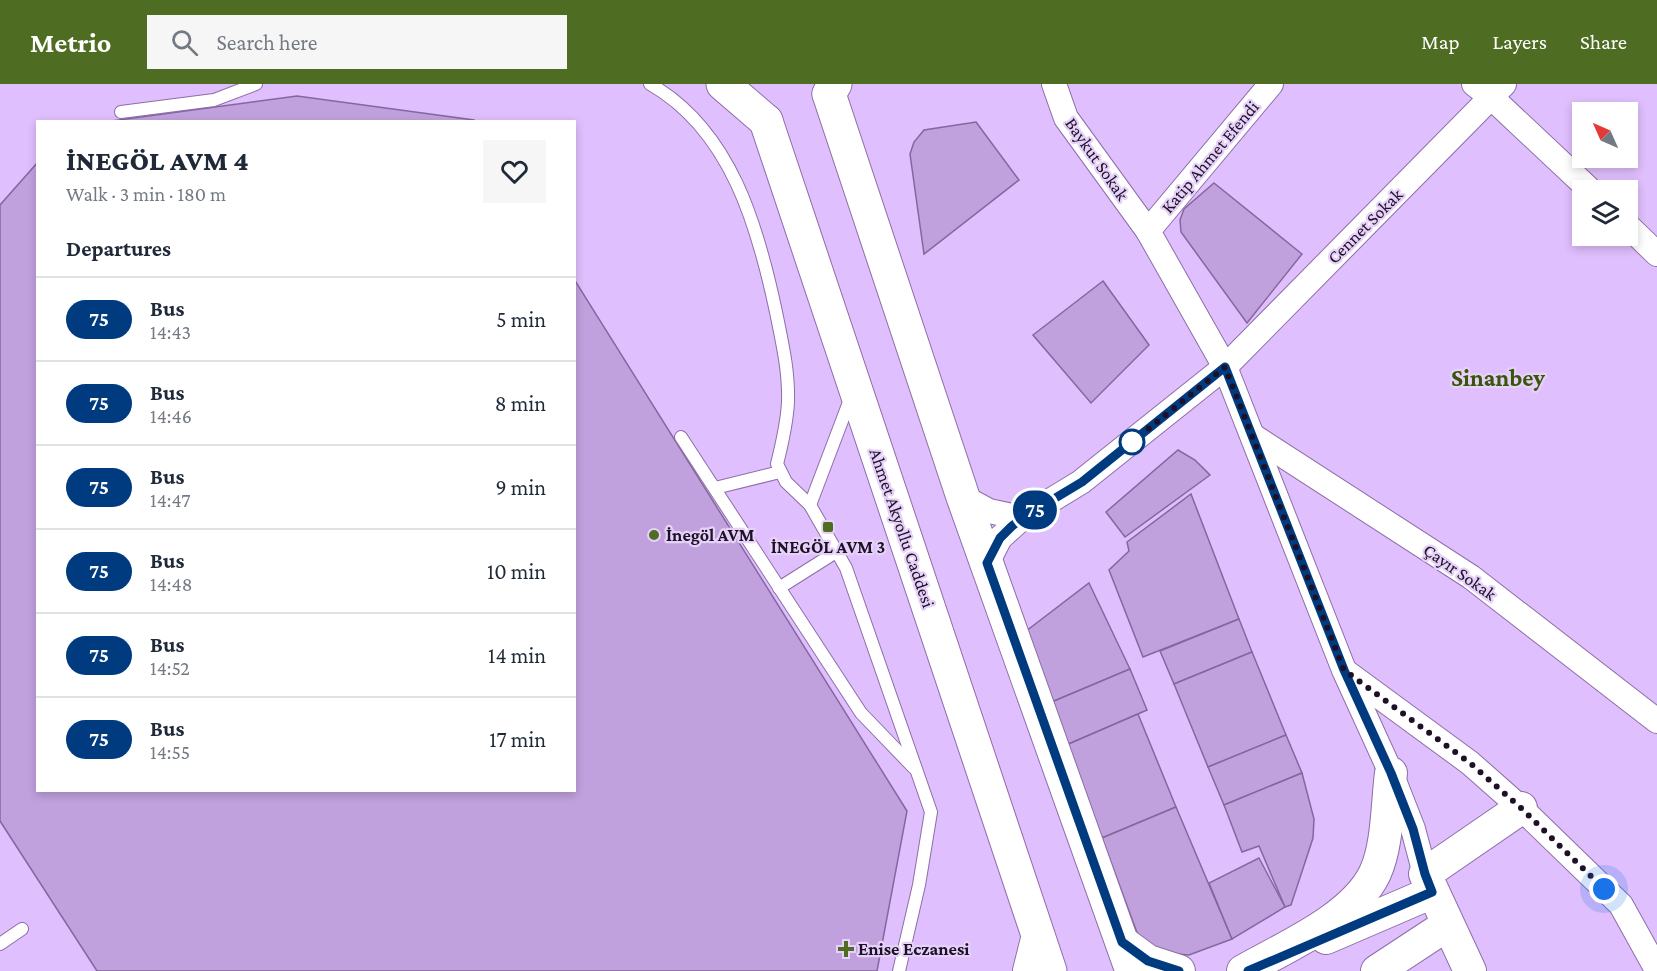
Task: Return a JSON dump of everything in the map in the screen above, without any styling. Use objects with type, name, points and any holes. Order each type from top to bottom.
[{"type":"main road","points":[[723,84],[766,121]]},
{"type":"main road","name":"Ahmet Akyollu Caddesi","points":[[754,84],[1050,971]]},
{"type":"main road","points":[[830,87],[963,497],[1127,957]]},
{"type":"street","name":"Baykut Sokak","points":[[1054,84],[1066,118],[1148,231],[1225,367],[1344,670],[1391,773],[1413,829],[1429,883]]},
{"type":"street","name":"Katip Ahmet Efendi","points":[[1148,231],[1271,84]]},
{"type":"street","points":[[1490,89],[1580,180]]},
{"type":"street","name":"Cennet Sokak","points":[[987,563],[1000,538],[1022,518],[1082,482],[1225,367],[1490,89]]},
{"type":"street","points":[[1638,236],[1657,254]]},
{"type":"street","name":"Çayır Sokak","points":[[1252,436],[1471,577],[1657,721]]},
{"type":"street","points":[[963,497],[989,511],[1022,518]]},
{"type":"street","points":[[1344,670],[1470,763],[1521,808],[1620,905],[1656,965]]},
{"type":"street","points":[[1244,971],[1326,924],[1356,900],[1375,873],[1383,843],[1391,773]]},
{"type":"street","points":[[1248,971],[1429,883],[1521,808]]},
{"type":"street","points":[[1429,883],[1470,971]]},
{"type":"street","points":[[1377,971],[1447,925]]},
{"type":"street","points":[[1029,971],[1038,935]]},
{"type":"street","points":[[1127,957],[1179,971]]},
{"type":"lane","points":[[121,112],[214,100],[256,84]]},
{"type":"lane","points":[[650,84],[677,102],[694,118],[715,146],[733,175],[755,227],[764,254],[787,369],[787,412],[777,464],[786,482],[810,505],[846,568],[930,812],[919,885],[899,971]]},
{"type":"lane","points":[[810,505],[855,386]]},
{"type":"lane","points":[[681,437],[861,713],[917,771]]},
{"type":"lane","points":[[714,488],[780,472]]},
{"type":"lane","points":[[779,588],[836,552]]},
{"type":"lane","points":[[0,944],[22,929]]},
{"type":"building","points":[[297,96],[474,120],[119,120]]},
{"type":"building","points":[[976,122],[1019,180],[924,254],[910,154],[914,142],[924,130]]},
{"type":"building","name":"İnegöl AVM","points":[[36,164],[36,792],[576,792],[576,282],[907,811],[877,971],[97,971],[0,821],[0,205]]},
{"type":"building","points":[[1214,183],[1302,254],[1247,323],[1181,232],[1180,220],[1184,209]]},
{"type":"building","points":[[1103,281],[1149,345],[1091,403],[1033,335]]},
{"type":"building","points":[[1178,450],[1195,460],[1210,475],[1125,537],[1106,512]]},
{"type":"building","points":[[1191,494],[1239,619],[1143,657],[1109,570],[1129,551],[1127,542]]},
{"type":"building","points":[[1089,583],[1130,669],[1047,704],[1021,635]]},
{"type":"building","points":[[1239,619],[1252,652],[1174,684],[1160,651]]},
{"type":"building","points":[[1252,652],[1286,735],[1208,767],[1174,684]]},
{"type":"building","points":[[1130,669],[1147,710],[1064,746],[1047,704]]},
{"type":"building","points":[[1138,714],[1176,807],[1102,838],[1064,746]]},
{"type":"building","points":[[1286,735],[1302,773],[1224,805],[1208,767]]},
{"type":"building","points":[[1302,773],[1314,819],[1313,838],[1291,905],[1285,907],[1259,846],[1242,852],[1224,805]]},
{"type":"building","points":[[1176,807],[1232,939],[1189,955],[1165,953],[1139,938],[1102,838]]},
{"type":"building","points":[[1259,858],[1285,907],[1232,939],[1209,883]]},
{"type":"bus line","name":"75","points":[[1179,971],[1148,961],[1122,942],[987,563],[1000,538],[1011,527],[1082,482],[1225,367],[1344,670],[1391,773],[1413,829],[1432,892],[1248,971]]},
{"type":"place","name":"İNEGÖL AVM 3","points":[[828,527]]},
{"type":"place","name":"İnegöl AVM","points":[[654,535]]},
{"type":"place","name":"Enise Eczanesi","points":[[846,949]]},
{"type":"district","name":"Sinanbey","points":[[1498,377]]},
{"type":"route","points":[[1132,442],[1225,367],[1344,670],[1470,763],[1521,808],[1604,889]]}]
